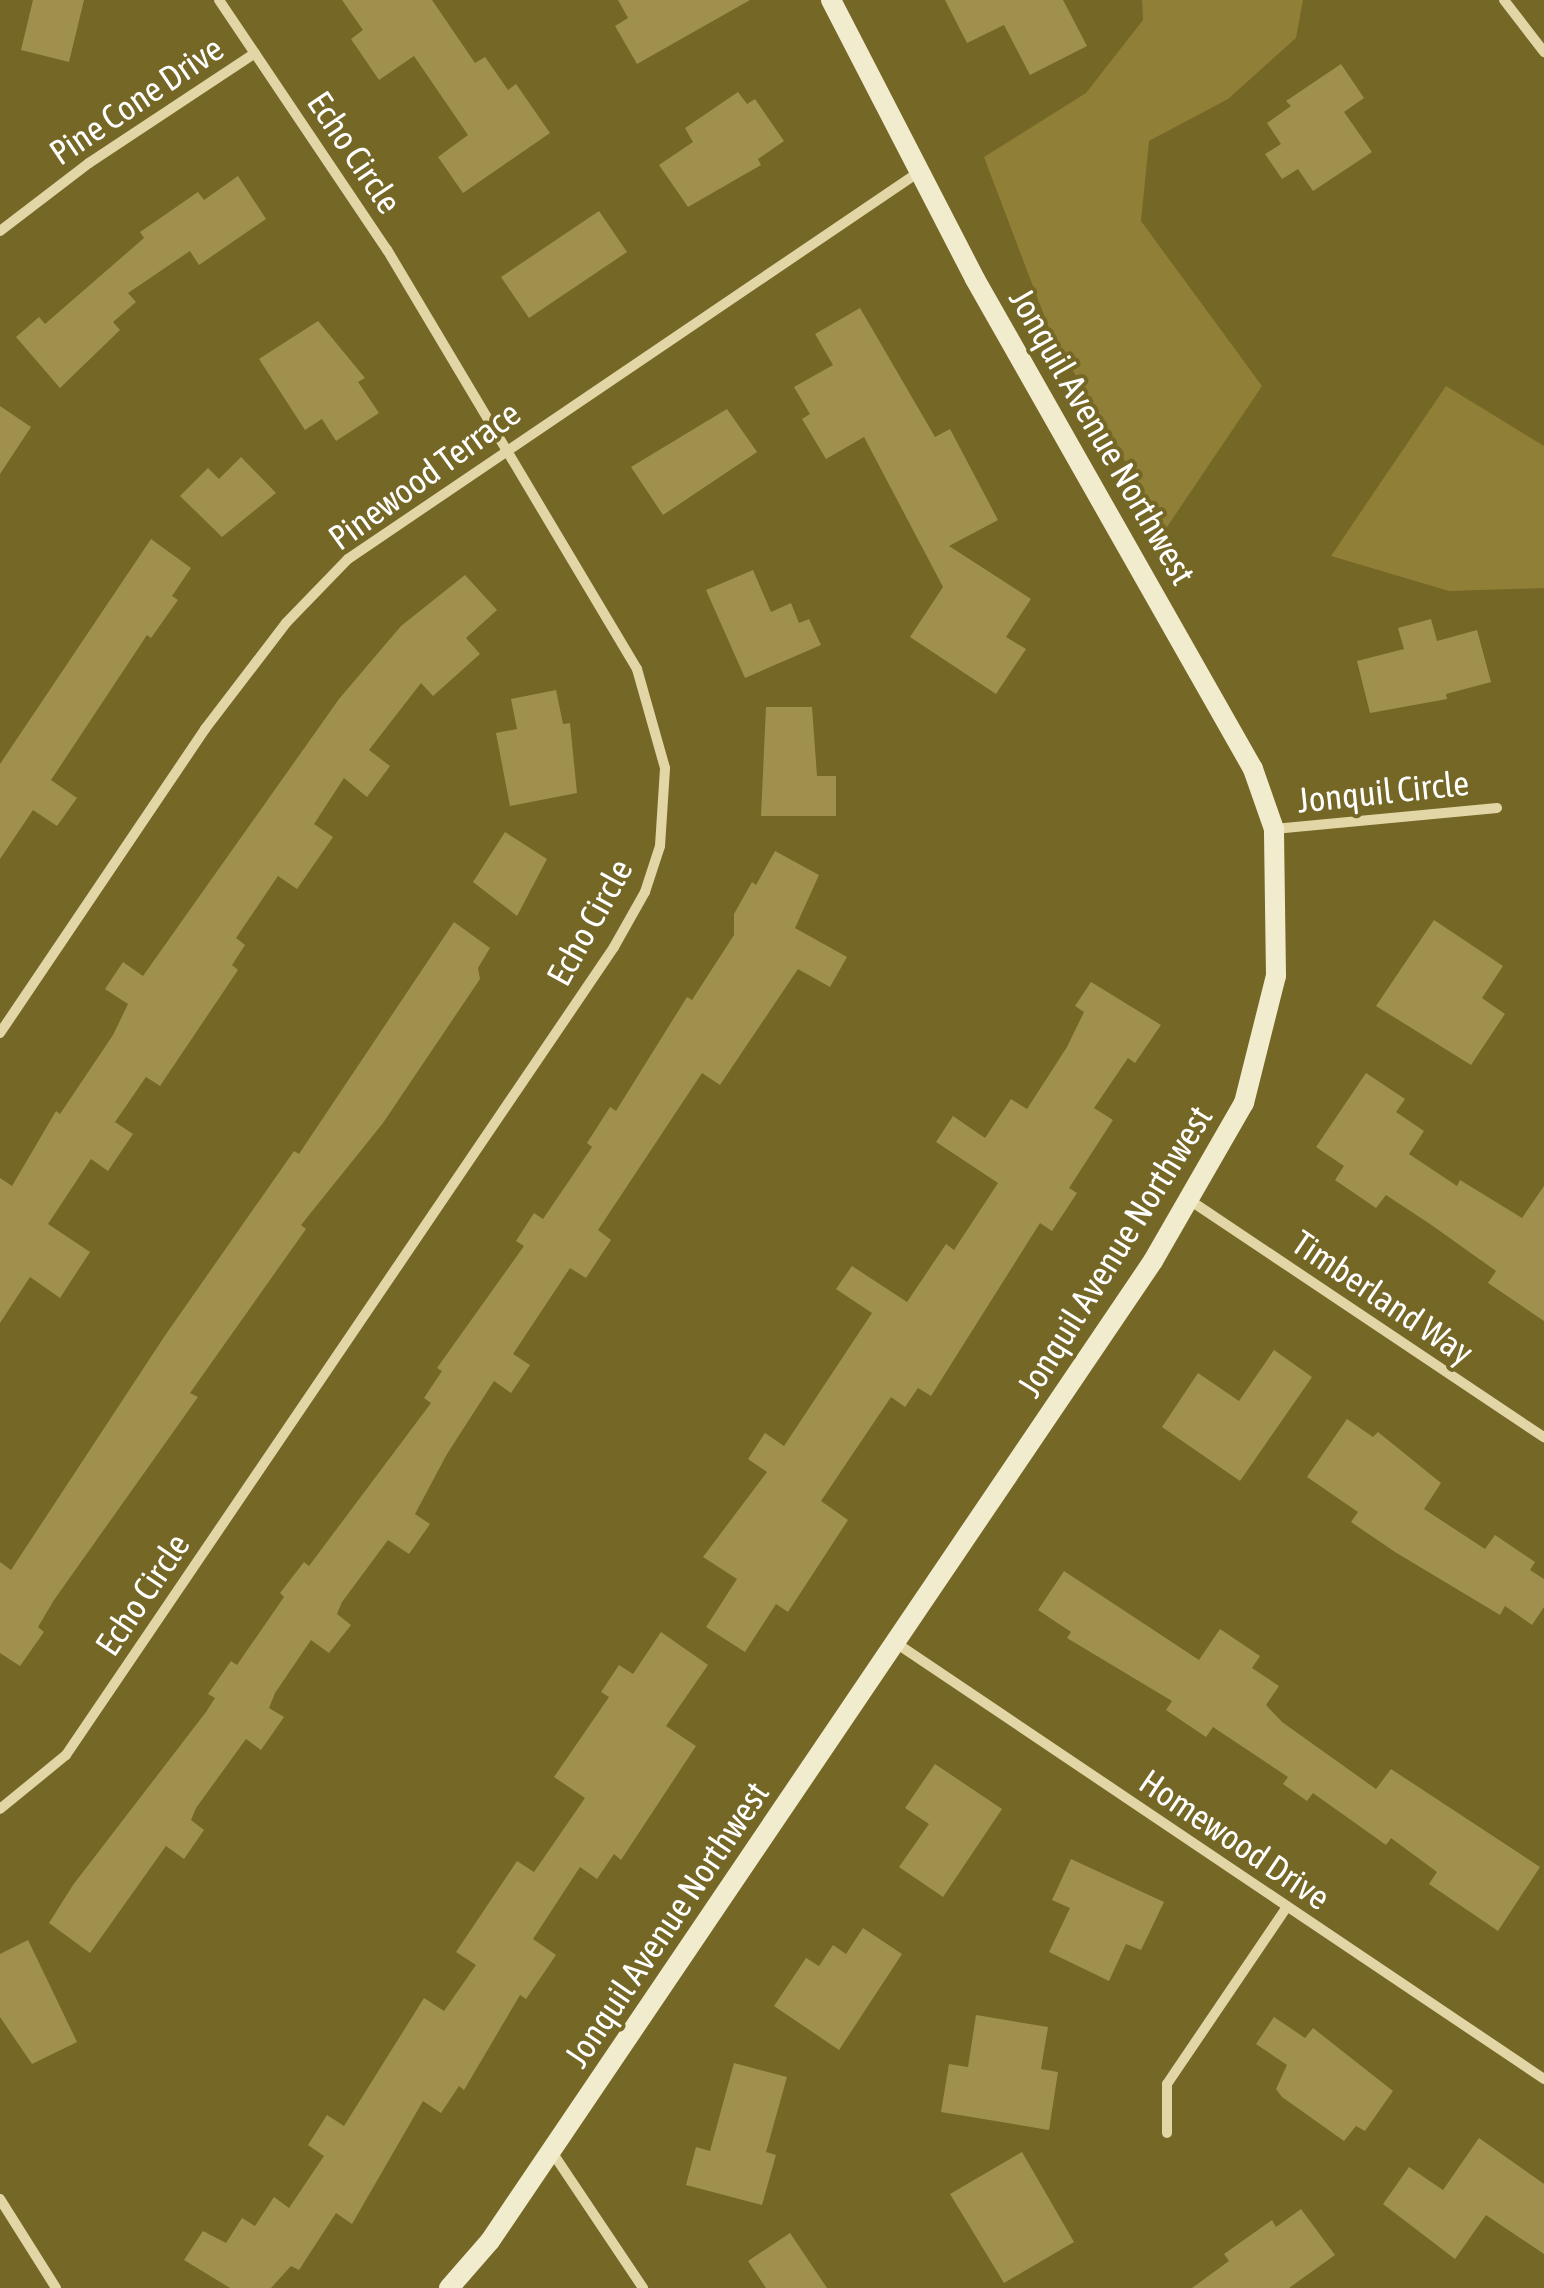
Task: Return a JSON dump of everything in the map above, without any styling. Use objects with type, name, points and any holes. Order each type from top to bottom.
[{"type":"street","name":"Echo Circle","points":[[0,1809],[66,1755],[646,892],[660,846],[665,768],[656,717],[611,622],[387,250],[219,0]]},
{"type":"street","name":"Jonquil Avenue Northwest","points":[[450,2288],[552,2151],[1191,1202],[1228,1140],[1264,1042],[1280,902],[1274,830],[1232,727],[920,172],[832,0]]},
{"type":"street","points":[[1504,0],[1544,52]]},
{"type":"street","name":"Pine Cone Drive","points":[[0,231],[89,162],[255,53]]},
{"type":"street","name":"Pinewood Terrace","points":[[0,1034],[206,730],[286,622],[348,559],[506,447],[920,172]]},
{"type":"street","name":"Jonquil Circle","points":[[1274,830],[1497,808]]},
{"type":"street","name":"Timberland Way","points":[[1191,1202],[1544,1438]]},
{"type":"street","name":"Homewood Drive","points":[[896,1643],[1544,2079]]},
{"type":"street","points":[[1167,2133],[1167,2084],[1287,1907]]},
{"type":"street","points":[[552,2151],[643,2288]]},
{"type":"street","points":[[0,2199],[56,2288]]},
{"type":"shaded area","points":[[1142,0],[1303,0],[1296,38],[1228,99],[1149,141],[1141,221],[1262,386],[1165,530],[1050,331],[984,157],[1086,93],[1143,20]]},
{"type":"shaded area","points":[[1446,386],[1544,446],[1544,588],[1449,591],[1331,556]]},
{"type":"building","points":[[33,0],[84,0],[69,62],[21,50]]},
{"type":"building","points":[[342,0],[432,0],[475,63],[485,57],[508,90],[516,84],[550,133],[463,193],[438,157],[468,135],[414,56],[379,80],[351,39],[363,30]]},
{"type":"building","points":[[618,0],[750,0],[637,64],[615,26],[628,18]]},
{"type":"building","points":[[945,0],[1063,0],[1087,46],[1030,75],[1004,25],[967,43]]},
{"type":"building","points":[[1341,64],[1364,98],[1344,112],[1372,152],[1313,191],[1298,169],[1282,179],[1265,154],[1281,144],[1267,123],[1291,106],[1286,101]]},
{"type":"building","points":[[738,92],[747,104],[755,99],[784,141],[758,159],[761,165],[688,207],[659,165],[693,142],[685,128]]},
{"type":"building","points":[[238,176],[266,219],[199,265],[190,251],[128,293],[136,302],[113,322],[120,330],[60,388],[16,337],[39,317],[45,324],[144,238],[140,232],[198,192],[204,200]]},
{"type":"building","points":[[599,211],[627,252],[529,318],[501,277]]},
{"type":"building","points":[[860,308],[935,437],[950,429],[998,520],[949,546],[1031,599],[1006,637],[1026,649],[996,694],[910,637],[943,587],[864,437],[826,459],[802,419],[810,414],[794,387],[833,365],[815,334]]},
{"type":"building","points":[[318,321],[365,378],[358,382],[379,413],[336,441],[322,419],[305,430],[259,359]]},
{"type":"building","points":[[0,406],[31,427],[0,474]]},
{"type":"building","points":[[727,409],[757,452],[663,515],[631,467]]},
{"type":"building","points":[[241,457],[276,493],[222,537],[180,496],[208,468],[219,479]]},
{"type":"building","points":[[151,539],[191,568],[172,596],[178,600],[151,638],[147,635],[51,780],[77,798],[57,826],[33,810],[0,859],[0,764]]},
{"type":"building","points":[[753,570],[771,612],[791,603],[799,623],[809,619],[821,645],[745,678],[706,590]]},
{"type":"building","points":[[465,575],[497,610],[466,638],[480,654],[433,696],[421,683],[369,750],[390,766],[367,797],[344,778],[314,824],[333,837],[297,889],[278,876],[236,938],[245,945],[232,965],[238,970],[160,1086],[146,1077],[115,1122],[133,1134],[108,1171],[91,1159],[48,1224],[90,1252],[60,1298],[30,1277],[0,1323],[0,1178],[12,1186],[56,1111],[60,1114],[113,1035],[128,1004],[105,989],[123,962],[143,976],[339,699],[401,626]]},
{"type":"building","points":[[1431,619],[1437,641],[1477,630],[1491,682],[1446,694],[1447,699],[1370,713],[1357,661],[1404,649],[1398,628]]},
{"type":"building","points":[[556,690],[563,724],[570,723],[577,793],[510,806],[496,733],[517,729],[511,699]]},
{"type":"building","points":[[766,707],[812,707],[817,776],[836,776],[836,816],[761,816]]},
{"type":"building","points":[[505,832],[547,859],[517,916],[473,882]]},
{"type":"building","points":[[775,851],[819,875],[795,928],[847,957],[830,987],[798,969],[720,1085],[702,1073],[598,1230],[611,1240],[586,1278],[570,1268],[513,1354],[530,1365],[511,1393],[494,1381],[447,1454],[415,1514],[430,1524],[409,1554],[388,1540],[342,1602],[337,1614],[351,1625],[329,1653],[311,1640],[269,1708],[284,1717],[261,1750],[246,1739],[196,1808],[191,1820],[204,1830],[184,1859],[166,1846],[90,1953],[49,1923],[73,1885],[206,1712],[215,1698],[208,1694],[231,1661],[237,1665],[284,1597],[280,1593],[304,1562],[309,1566],[431,1403],[424,1398],[442,1371],[437,1368],[524,1246],[516,1241],[534,1213],[543,1219],[592,1147],[587,1143],[610,1107],[616,1111],[687,997],[692,1000],[734,935],[734,914]]},
{"type":"building","points":[[1434,920],[1503,966],[1482,998],[1505,1014],[1471,1065],[1376,1006]]},
{"type":"building","points":[[454,922],[490,948],[478,968],[480,979],[383,1123],[301,1225],[306,1229],[190,1393],[198,1397],[54,1600],[38,1627],[44,1632],[20,1666],[0,1653],[0,1562],[11,1570],[164,1337],[294,1151],[299,1154]]},
{"type":"building","points":[[1091,982],[1161,1025],[1135,1063],[1128,1058],[1094,1108],[1113,1120],[1069,1188],[1077,1193],[1052,1231],[1040,1223],[931,1396],[918,1388],[905,1407],[891,1397],[821,1501],[848,1520],[788,1612],[776,1604],[745,1652],[706,1627],[737,1579],[703,1557],[767,1472],[748,1459],[765,1433],[784,1446],[872,1313],[836,1289],[852,1266],[907,1302],[946,1244],[954,1250],[998,1183],[936,1142],[953,1116],[985,1138],[1011,1099],[1027,1109],[1067,1047],[1084,1012],[1075,1006]]},
{"type":"building","points":[[1366,1073],[1405,1099],[1396,1112],[1424,1131],[1409,1154],[1457,1186],[1460,1180],[1522,1218],[1544,1186],[1544,1321],[1488,1283],[1496,1271],[1430,1224],[1386,1195],[1376,1208],[1335,1180],[1344,1166],[1316,1147]]},
{"type":"building","points":[[1274,1350],[1312,1377],[1240,1481],[1162,1427],[1198,1373],[1239,1401]]},
{"type":"building","points":[[1347,1419],[1373,1437],[1378,1432],[1441,1483],[1424,1509],[1485,1549],[1495,1535],[1535,1562],[1530,1570],[1544,1579],[1544,1607],[1532,1625],[1505,1606],[1500,1615],[1395,1552],[1351,1522],[1358,1512],[1307,1477]]},
{"type":"building","points":[[1064,1571],[1199,1660],[1220,1629],[1260,1656],[1252,1668],[1279,1686],[1266,1705],[1282,1722],[1376,1789],[1391,1769],[1540,1867],[1498,1931],[1429,1884],[1437,1872],[1391,1838],[1386,1845],[1313,1793],[1307,1801],[1283,1784],[1288,1777],[1213,1727],[1206,1737],[1166,1710],[1172,1701],[1067,1638],[1071,1632],[1038,1610]]},
{"type":"building","points":[[661,1632],[708,1665],[666,1726],[696,1746],[621,1860],[614,1854],[597,1879],[580,1867],[533,1939],[556,1955],[526,1999],[520,1995],[464,2090],[459,2086],[441,2113],[423,2101],[352,2224],[336,2213],[299,2270],[291,2266],[271,2288],[230,2288],[184,2260],[203,2231],[226,2243],[242,2218],[255,2226],[274,2197],[289,2208],[324,2156],[308,2145],[327,2115],[344,2126],[424,1998],[444,2011],[476,1965],[456,1952],[517,1861],[534,1872],[585,1798],[554,1777],[609,1697],[601,1692],[619,1665],[633,1674]]},
{"type":"building","points":[[935,1764],[1002,1809],[943,1897],[899,1867],[929,1824],[905,1808]]},
{"type":"building","points":[[1071,1859],[1164,1902],[1141,1950],[1126,1944],[1109,1981],[1049,1952],[1070,1908],[1052,1900]]},
{"type":"building","points":[[863,1928],[902,1954],[839,2050],[774,2006],[806,1958],[819,1966],[833,1945],[846,1954]]},
{"type":"building","points":[[28,1940],[77,2042],[32,2064],[0,2017],[0,1954]]},
{"type":"building","points":[[976,2015],[1048,2027],[1041,2069],[1058,2072],[1049,2130],[941,2112],[949,2064],[968,2067]]},
{"type":"building","points":[[1274,2017],[1305,2038],[1313,2028],[1393,2091],[1365,2131],[1356,2126],[1344,2141],[1282,2097],[1276,2089],[1287,2065],[1256,2044]]},
{"type":"building","points":[[734,2063],[787,2077],[766,2152],[776,2155],[762,2205],[686,2185],[696,2147],[710,2151]]},
{"type":"building","points":[[1479,2138],[1544,2184],[1544,2254],[1486,2215],[1455,2259],[1383,2204],[1409,2167],[1443,2190]]},
{"type":"building","points":[[1022,2152],[1074,2242],[1004,2283],[950,2194]]},
{"type":"building","points":[[1301,2209],[1335,2255],[1289,2288],[1192,2288],[1229,2261],[1224,2254],[1272,2220],[1276,2227]]},
{"type":"building","points":[[790,2233],[827,2288],[766,2288],[748,2261]]}]
